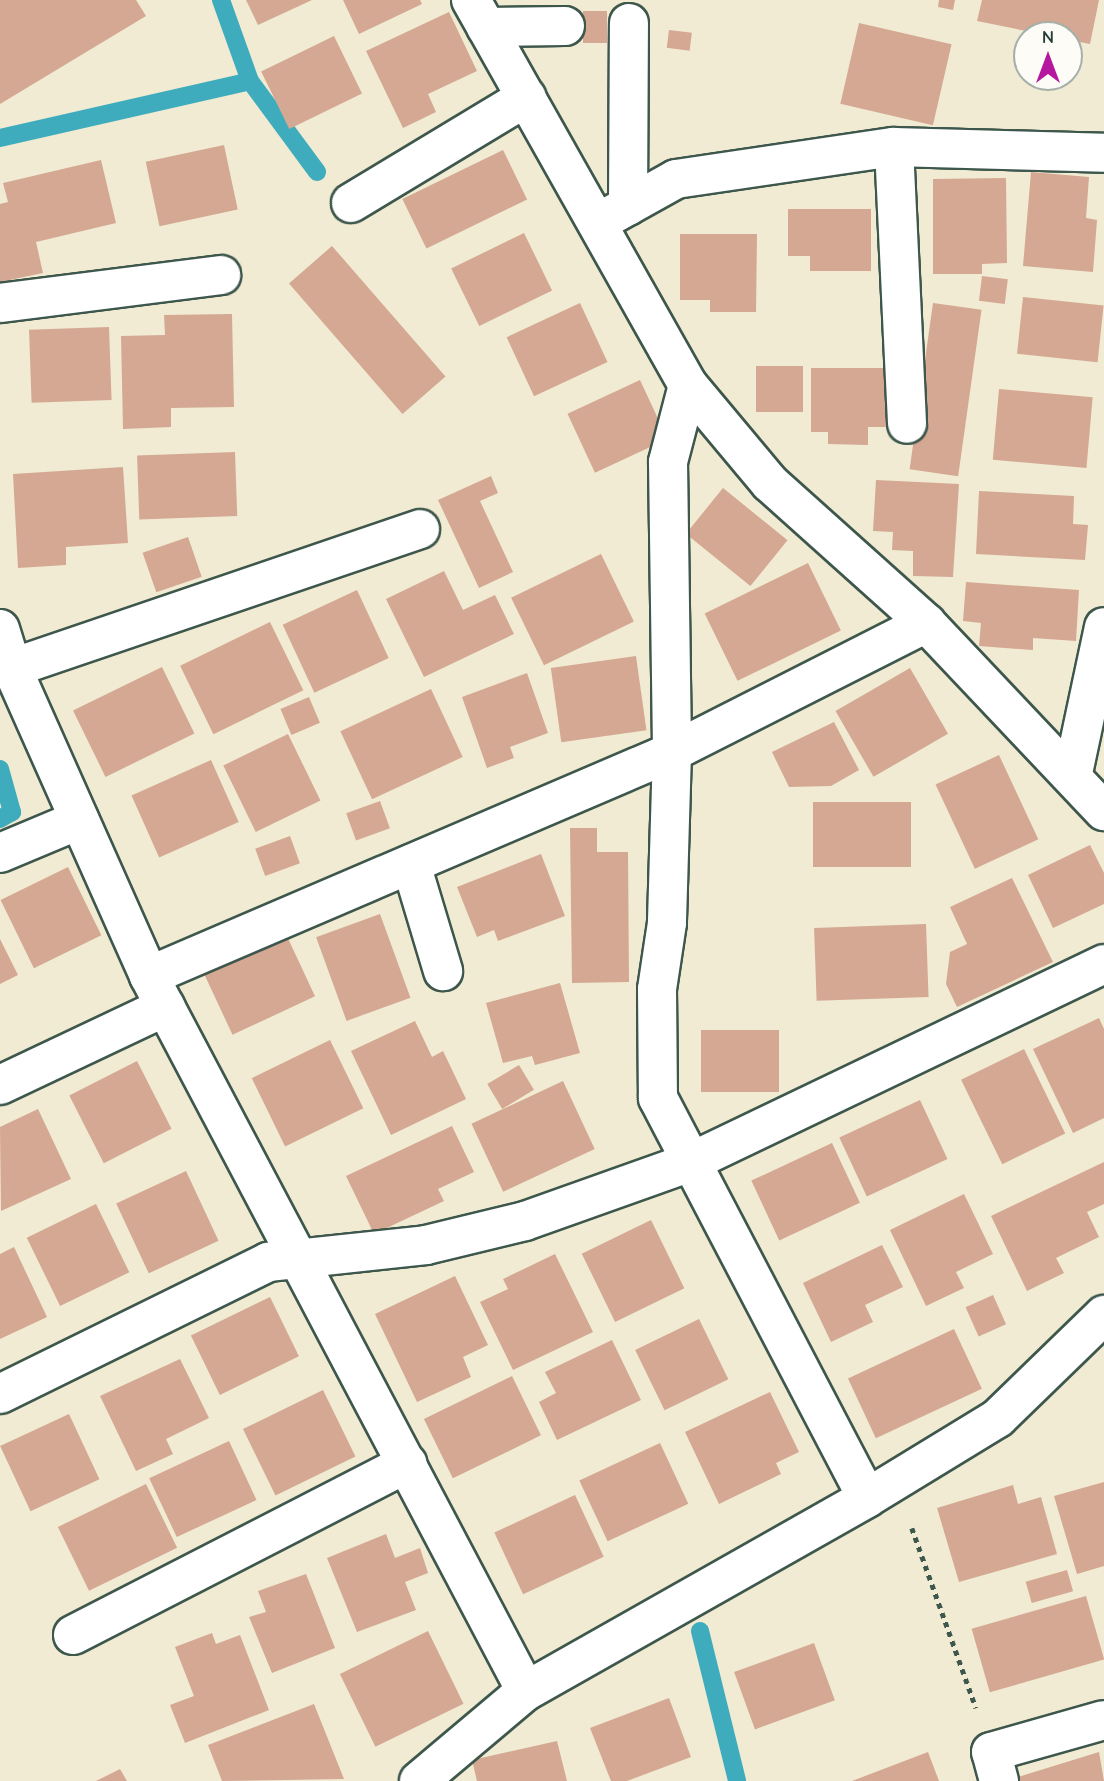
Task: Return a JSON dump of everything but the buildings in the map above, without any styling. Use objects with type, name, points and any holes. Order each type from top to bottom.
[{"type":"street","points":[[478,14],[565,26]]},
{"type":"street","points":[[478,14],[527,97],[613,214],[688,385],[770,483],[926,623],[1073,774],[1104,811]]},
{"type":"street","points":[[613,214],[629,23]]},
{"type":"street","points":[[351,203],[527,97]]},
{"type":"street","points":[[613,214],[676,179],[894,147],[1104,153]]},
{"type":"street","points":[[894,147],[907,424]]},
{"type":"street","points":[[0,303],[221,275]]},
{"type":"street","points":[[688,385],[668,462],[672,752],[667,923],[657,989],[658,1098],[691,1162],[881,1489]]},
{"type":"street","points":[[12,667],[420,529]]},
{"type":"street","points":[[0,1084],[157,991],[411,864],[672,752],[926,623]]},
{"type":"street","points":[[0,629],[12,667],[157,991],[526,1690]]},
{"type":"street","points":[[1073,774],[1103,634]]},
{"type":"street","points":[[0,853],[79,820]]},
{"type":"street","points":[[411,864],[443,971]]},
{"type":"street","points":[[0,1394],[268,1262],[426,1245],[525,1221],[691,1162],[1104,964]]},
{"type":"street","points":[[419,1781],[526,1690],[881,1489],[998,1418],[1104,1315]]},
{"type":"street","points":[[73,1635],[407,1463]]},
{"type":"street","points":[[995,1766],[1104,1720]]},
{"type":"path","points":[[881,1489],[995,1766]]},
{"type":"waterway","points":[[221,0],[250,81],[317,172]]},
{"type":"waterway","points":[[0,138],[250,81]]},
{"type":"waterway","points":[[0,769],[12,812],[0,819]]},
{"type":"waterway","points":[[700,1631],[737,1781]]}]
